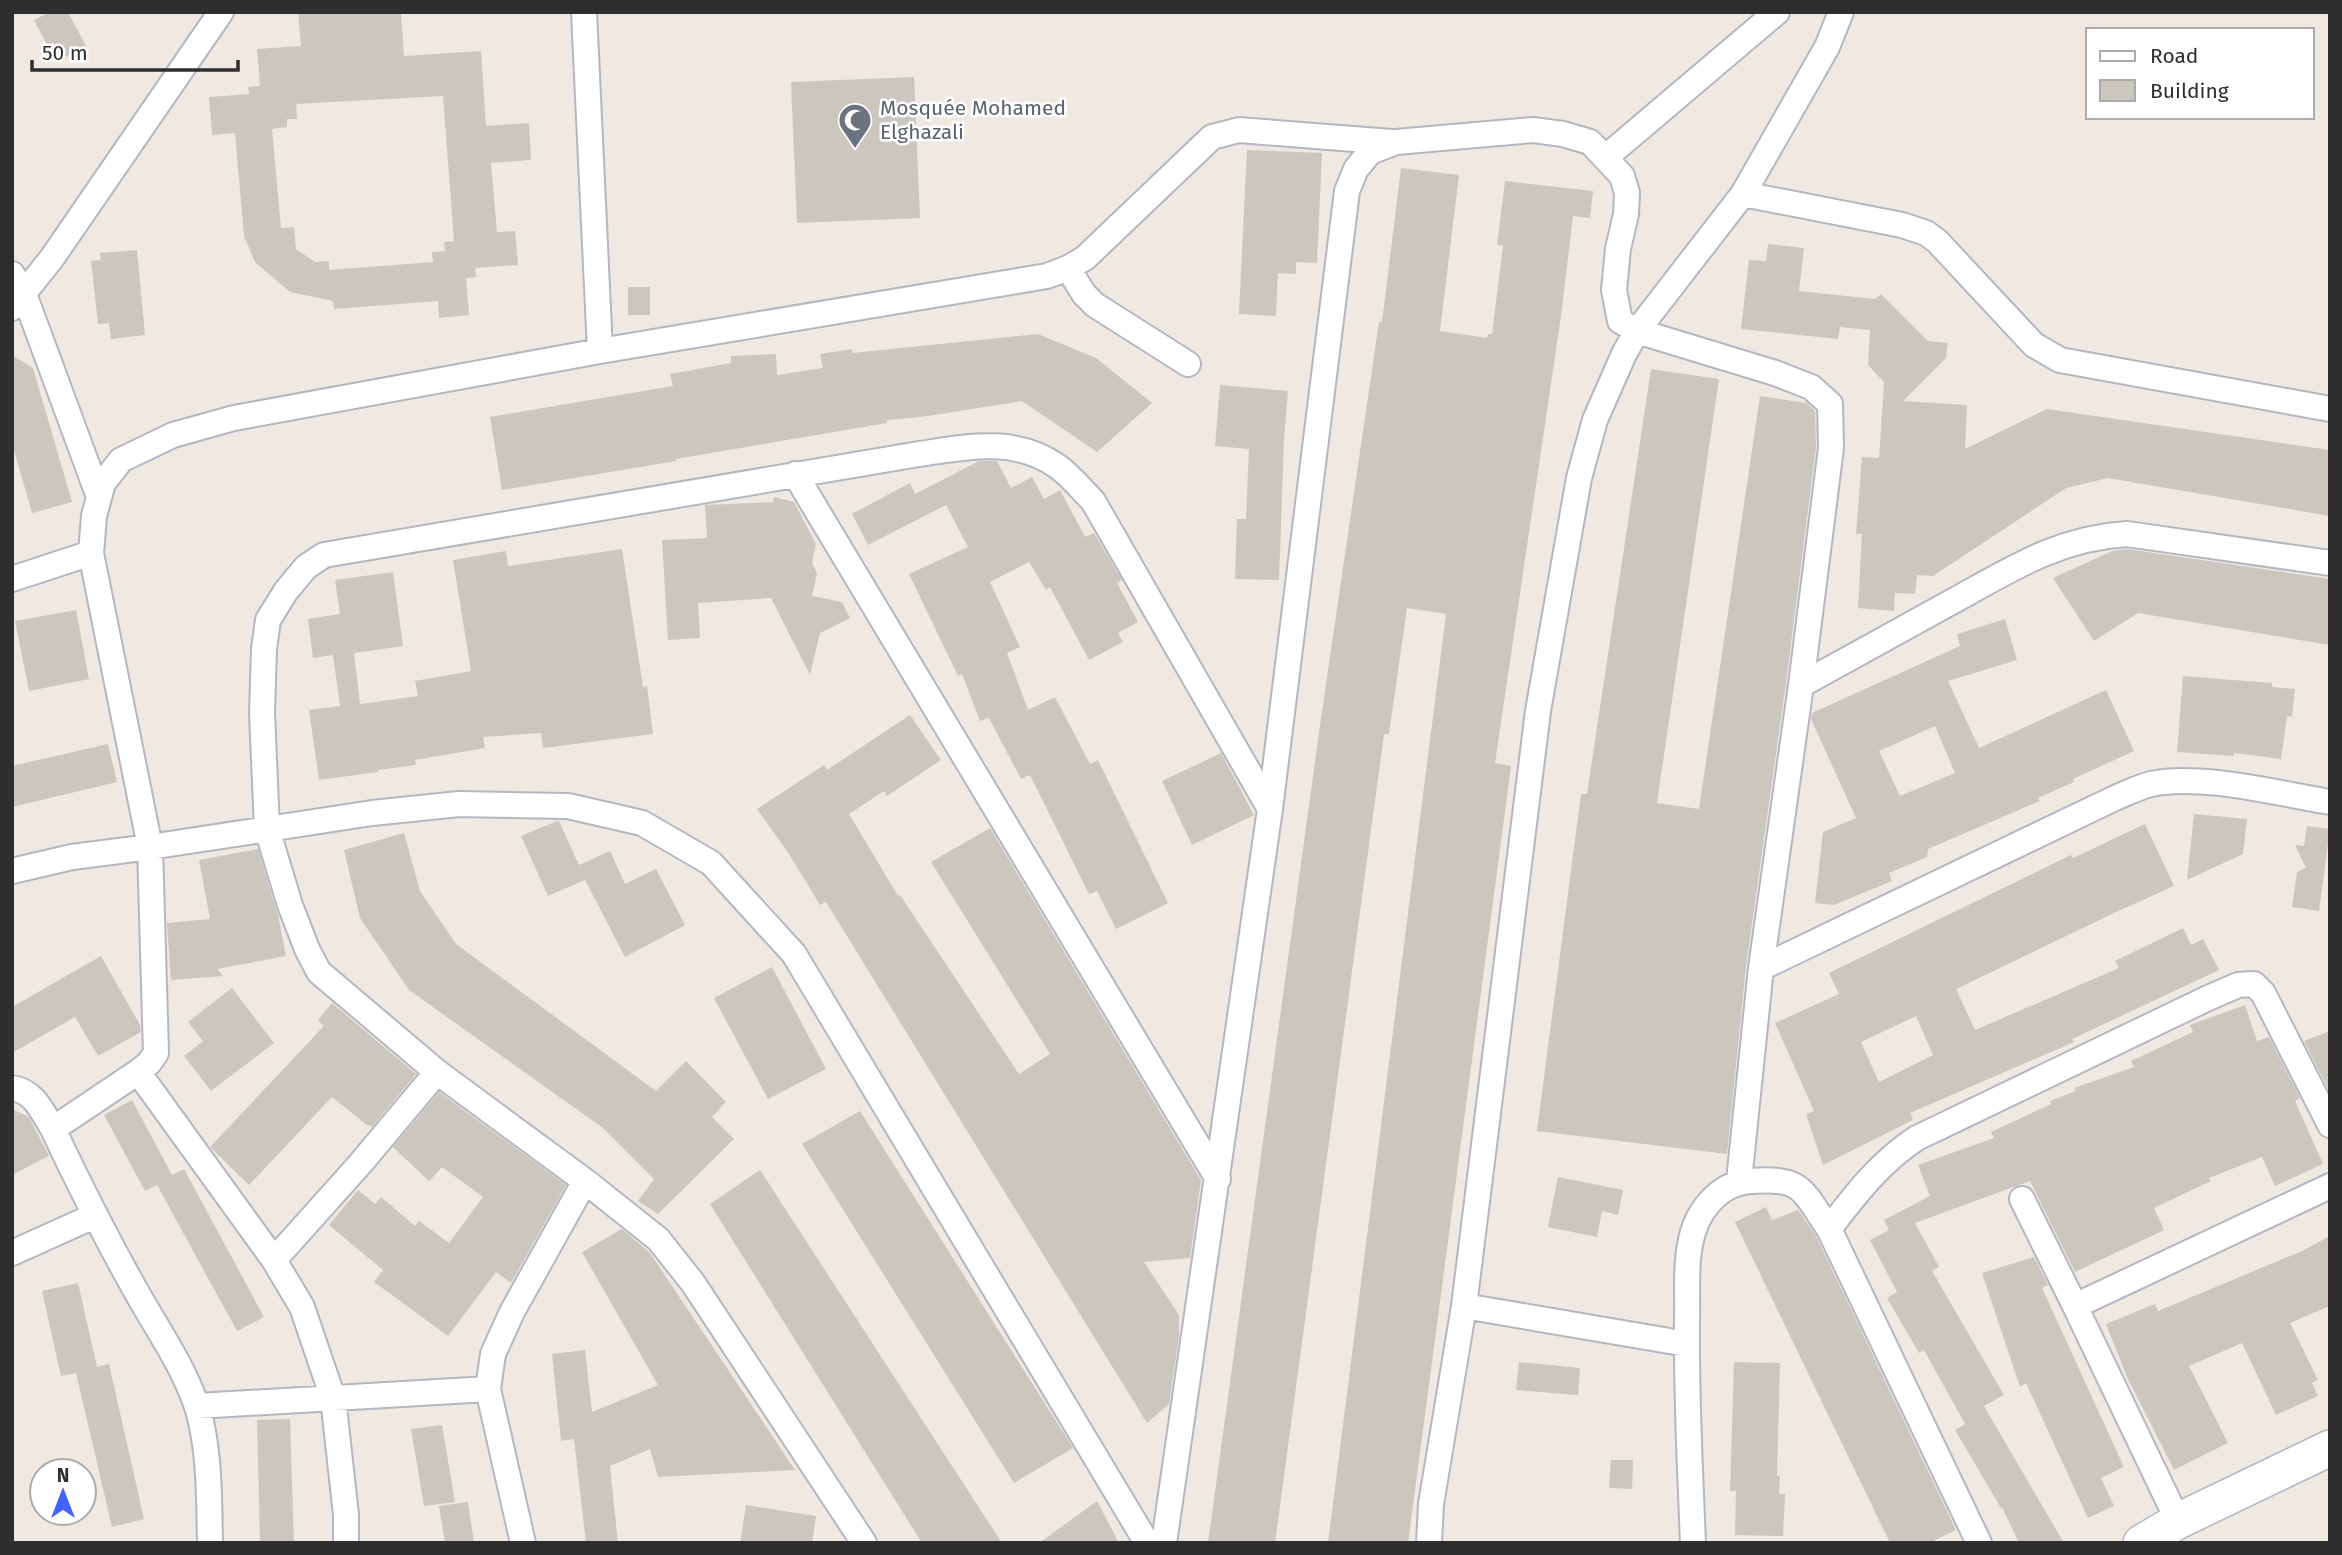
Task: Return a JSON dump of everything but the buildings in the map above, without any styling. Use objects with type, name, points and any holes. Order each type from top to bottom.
[{"type":"main road","points":[[2141,1543],[2178,1521],[2330,1448]]},
{"type":"street","points":[[99,497],[16,292],[52,258],[220,12]]},
{"type":"street","points":[[584,12],[600,351]]},
{"type":"street","points":[[1606,157],[1777,12]]},
{"type":"street","points":[[1429,1543],[1431,1504],[1464,1307],[1538,711],[1578,478],[1600,409],[1623,354],[1637,331],[1743,194],[1827,47],[1841,12]]},
{"type":"street","points":[[53,1129],[138,1072],[153,1058],[156,1047],[150,847],[91,553],[94,516],[103,483],[121,460],[173,435],[234,418],[600,351],[1047,276],[1068,268],[1100,244],[1212,137],[1239,130],[1396,142],[1533,131],[1563,134],[1590,142],[1622,176],[1627,193],[1626,214],[1618,249],[1614,290],[1620,321],[1637,331],[1775,373],[1811,387],[1830,404],[1831,448],[1801,685],[1760,968],[1739,1181]]},
{"type":"street","points":[[1164,1543],[1269,809],[1347,191],[1356,169],[1370,152],[1396,142]]},
{"type":"street","points":[[1743,194],[1902,225],[1926,233],[1937,241],[2034,345],[2060,360],[2330,409]]},
{"type":"street","points":[[1068,268],[1084,294],[1095,305],[1188,364]]},
{"type":"street","points":[[864,1543],[693,1283],[658,1239],[438,1072],[319,972],[290,905],[267,830],[262,713],[264,649],[268,620],[286,590],[306,567],[324,555],[795,474],[976,446],[1016,447],[1039,455],[1059,467],[1093,501],[1269,809]]},
{"type":"street","points":[[795,474],[1218,1179]]},
{"type":"street","points":[[1801,685],[2029,559],[2075,541],[2101,535],[2127,534],[2330,563]]},
{"type":"street","points":[[12,579],[91,553]]},
{"type":"street","points":[[1760,968],[2115,798],[2151,784],[2184,781],[2237,786],[2330,802]]},
{"type":"street","points":[[12,871],[72,857],[372,813],[459,804],[568,806],[642,822],[711,863],[794,954],[1147,1543]]},
{"type":"street","points":[[1829,1229],[1863,1184],[1900,1149],[1917,1138],[2238,985],[2254,984],[2263,993],[2330,1125]]},
{"type":"street","points":[[138,1072],[274,1260],[302,1307],[334,1398],[346,1515],[346,1543]]},
{"type":"street","points":[[274,1260],[438,1072]]},
{"type":"street","points":[[12,1088],[21,1089],[33,1097],[53,1129],[94,1216],[182,1373],[197,1406],[204,1434],[210,1543]]},
{"type":"street","points":[[1693,1543],[1687,1344],[1690,1244],[1703,1210],[1717,1194],[1739,1181],[1781,1180],[1797,1186],[1808,1197],[1829,1229],[1979,1543]]},
{"type":"street","points":[[523,1543],[488,1389],[493,1354],[512,1312],[585,1181]]},
{"type":"street","points":[[2075,1306],[2330,1186]]},
{"type":"street","points":[[2022,1199],[2178,1521]]},
{"type":"street","points":[[12,1253],[94,1216]]},
{"type":"street","points":[[1464,1307],[1687,1344]]},
{"type":"street","points":[[197,1406],[488,1389]]},
{"type":"place","name":"Mosquée Mohamed Elghazali","points":[[855,150]]}]
